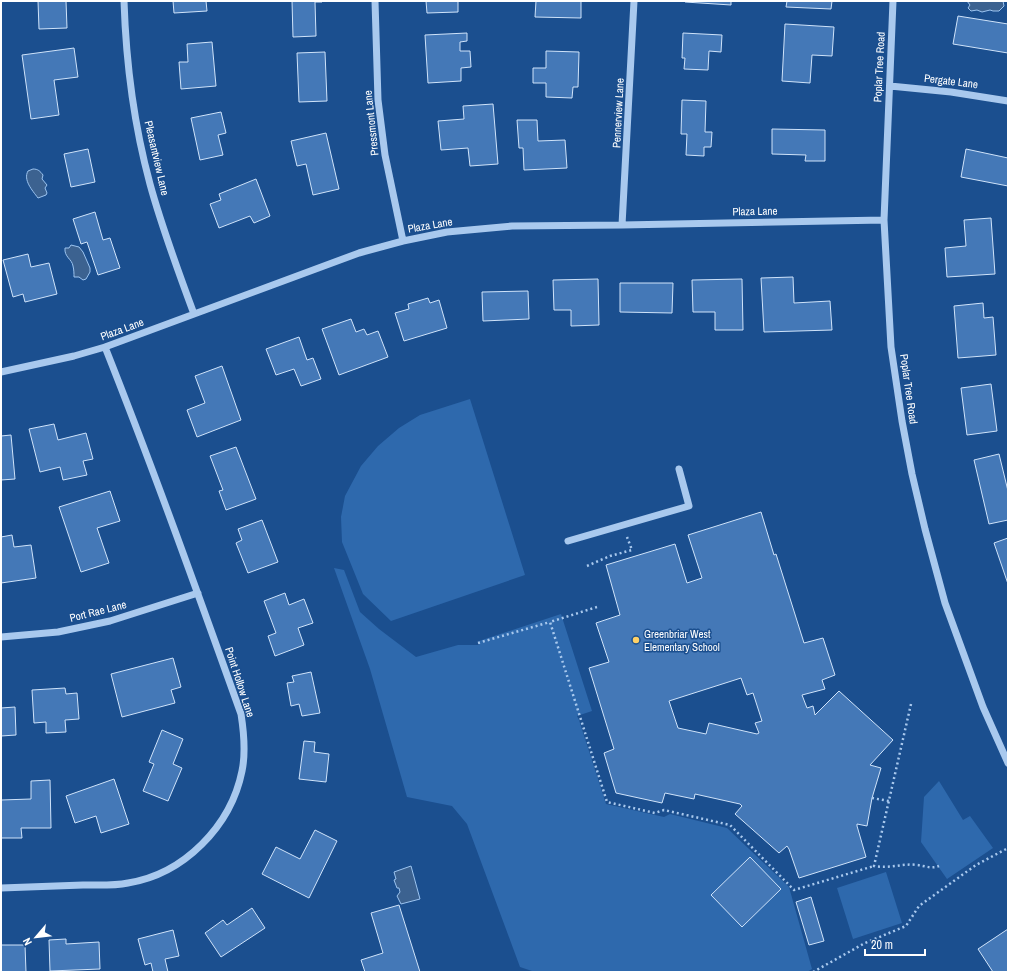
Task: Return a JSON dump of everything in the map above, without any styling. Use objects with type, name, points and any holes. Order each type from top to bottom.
[{"type":"street","name":"Pleasantview Lane","points":[[124,1],[130,78],[138,131],[150,183],[165,235],[194,314]]},
{"type":"street","name":"Pressmont Lane","points":[[375,1],[378,100],[385,155],[402,241]]},
{"type":"street","name":"Pennerview Lane","points":[[622,225],[634,1]]},
{"type":"street","name":"Poplar Tree Road","points":[[893,1],[884,220],[891,347],[902,421],[912,474],[925,529],[946,603],[983,707],[1008,763]]},
{"type":"street","name":"Pergate Lane","points":[[890,86],[951,92],[1008,101]]},
{"type":"street","name":"Plaza Lane","points":[[1,372],[74,356],[105,347],[359,253],[402,241],[447,232],[512,226],[884,220]]},
{"type":"street","name":"Point Hollow Lane","points":[[1,888],[113,885],[144,880],[173,867],[200,847],[222,820],[233,799],[242,770],[244,733],[241,714],[198,593],[105,347]]},
{"type":"street","points":[[568,541],[689,506],[679,469]]},
{"type":"street","name":"Port Rae Lane","points":[[1,637],[58,632],[110,621],[198,593]]},
{"type":"path","points":[[587,566],[610,556],[632,550],[625,534]]},
{"type":"path","points":[[478,643],[597,607]]},
{"type":"path","points":[[550,622],[607,802],[655,813],[664,810],[730,825],[794,890],[874,866],[885,868],[903,865],[917,865],[932,869],[939,866]]},
{"type":"path","points":[[874,866],[911,704]]},
{"type":"path","points":[[872,798],[889,802]]},
{"type":"path","points":[[813,972],[865,943],[906,926],[919,906],[976,865],[1008,848]]},
{"type":"shaded area","points":[[967,1],[1003,1],[1004,6],[999,11],[971,11],[968,8],[970,5]]},
{"type":"shaded area","points":[[33,169],[41,172],[43,175],[42,179],[47,185],[45,188],[47,193],[46,195],[38,198],[27,181],[28,171]]},
{"type":"shaded area","points":[[71,245],[79,247],[83,252],[90,268],[90,272],[86,279],[83,280],[79,277],[74,277],[74,269],[65,251],[65,248],[69,248]]},
{"type":"shaded area","points":[[470,399],[525,575],[391,621],[363,594],[342,542],[341,517],[345,496],[361,466],[378,446],[399,428],[420,415]]},
{"type":"shaded area","points":[[334,568],[344,570],[360,612],[379,629],[416,657],[458,645],[479,645],[479,641],[561,614],[592,711],[577,716],[606,804],[664,817],[670,814],[727,828],[789,887],[812,969],[807,972],[535,972],[520,967],[467,824],[452,806],[407,797],[370,669]]},
{"type":"shaded area","points":[[939,781],[963,820],[970,816],[993,848],[947,879],[921,842],[924,797]]},
{"type":"shaded area","points":[[411,866],[420,899],[401,904],[397,896],[400,892],[394,880],[396,879],[394,872]]},
{"type":"shaded area","points":[[886,872],[902,923],[853,939],[837,888]]},
{"type":"building","points":[[38,1],[66,1],[67,28],[39,29]]},
{"type":"building","points":[[173,1],[206,1],[207,11],[174,13]]},
{"type":"building","points":[[292,1],[322,1],[315,2],[316,36],[293,37]]},
{"type":"building","points":[[426,1],[458,1],[458,12],[427,13]]},
{"type":"building","points":[[536,1],[581,1],[581,18],[535,17]]},
{"type":"building","points":[[731,1],[731,5],[685,2]]},
{"type":"building","points":[[787,1],[832,1],[831,9],[786,7]]},
{"type":"building","points":[[958,16],[1008,24],[1008,53],[953,44]]},
{"type":"building","points":[[785,24],[834,27],[832,56],[812,55],[810,83],[782,81]]},
{"type":"building","points":[[467,33],[467,41],[460,42],[460,51],[470,51],[471,67],[461,68],[461,81],[428,83],[425,35]]},
{"type":"building","points":[[683,33],[722,35],[721,52],[709,51],[708,70],[684,69],[685,58],[682,58]]},
{"type":"building","points":[[212,42],[216,86],[181,89],[179,62],[188,62],[187,44]]},
{"type":"building","points":[[74,48],[78,77],[54,80],[59,115],[31,119],[22,55]]},
{"type":"building","points":[[546,51],[579,52],[578,87],[573,87],[572,98],[546,97],[546,83],[533,83],[533,68],[546,68]]},
{"type":"building","points":[[325,52],[327,101],[299,102],[297,53]]},
{"type":"building","points":[[682,100],[706,101],[705,132],[712,132],[711,147],[704,147],[704,156],[686,155],[687,134],[681,134]]},
{"type":"building","points":[[493,104],[498,164],[470,166],[468,148],[441,150],[438,121],[464,119],[463,106]]},
{"type":"building","points":[[221,112],[226,133],[218,135],[223,155],[200,160],[191,118]]},
{"type":"building","points":[[517,120],[537,120],[538,141],[565,140],[567,168],[524,170],[523,148],[519,148]]},
{"type":"building","points":[[772,129],[825,130],[825,161],[805,161],[806,155],[772,154]]},
{"type":"building","points":[[326,133],[339,189],[313,195],[306,164],[297,166],[291,141]]},
{"type":"building","points":[[88,149],[95,182],[71,187],[64,154]]},
{"type":"building","points":[[966,149],[1008,158],[1008,186],[961,177]]},
{"type":"building","points":[[256,179],[270,216],[254,223],[250,216],[219,228],[210,204],[221,200],[219,194]]},
{"type":"building","points":[[95,212],[103,240],[110,238],[120,268],[98,275],[87,242],[81,244],[73,219]]},
{"type":"building","points":[[991,218],[995,274],[947,277],[945,248],[966,246],[964,220]]},
{"type":"building","points":[[28,254],[31,267],[49,263],[57,294],[25,302],[23,294],[13,297],[3,260]]},
{"type":"building","points":[[793,277],[794,303],[830,301],[832,330],[764,332],[761,278]]},
{"type":"building","points":[[598,279],[599,325],[571,326],[571,310],[554,310],[553,280]]},
{"type":"building","points":[[742,279],[743,330],[715,330],[715,312],[693,312],[692,280]]},
{"type":"building","points":[[620,283],[673,283],[672,313],[620,312]]},
{"type":"building","points":[[528,291],[529,319],[483,321],[482,292]]},
{"type":"building","points":[[428,298],[430,303],[439,300],[447,328],[404,341],[395,313],[409,309],[408,304]]},
{"type":"building","points":[[983,303],[984,318],[993,317],[996,355],[958,358],[954,306]]},
{"type":"building","points":[[351,319],[356,332],[364,329],[367,335],[378,331],[388,357],[339,375],[322,329]]},
{"type":"building","points":[[299,337],[307,360],[313,358],[321,379],[301,386],[294,369],[276,375],[266,349]]},
{"type":"building","points":[[222,366],[241,420],[197,437],[187,410],[205,403],[195,376]]},
{"type":"building","points":[[991,384],[997,431],[967,435],[961,388]]},
{"type":"building","points":[[54,424],[58,440],[86,433],[93,459],[83,461],[87,475],[63,480],[60,467],[40,472],[29,429]]},
{"type":"building","points":[[11,435],[15,479],[1,480],[1,436]]},
{"type":"building","points":[[236,447],[256,499],[226,510],[219,491],[223,490],[210,456]]},
{"type":"building","points":[[999,454],[1008,491],[1008,520],[989,524],[974,460]]},
{"type":"building","points":[[110,491],[120,521],[97,528],[109,563],[81,572],[59,507]]},
{"type":"building","points":[[761,512],[804,643],[823,638],[835,675],[822,680],[825,689],[802,695],[807,708],[813,706],[815,715],[839,691],[893,740],[870,765],[881,768],[872,798],[867,826],[857,824],[866,857],[799,878],[787,846],[779,853],[735,814],[742,806],[740,804],[695,794],[694,799],[665,793],[662,803],[616,793],[604,753],[614,749],[589,668],[609,662],[596,623],[620,615],[606,565],[675,544],[687,583],[702,578],[688,535]],"holes":[[[741,678],[747,695],[753,693],[762,721],[755,723],[759,733],[757,734],[709,723],[706,734],[678,728],[669,701]]]},
{"type":"building","points":[[262,520],[278,562],[248,573],[236,543],[242,540],[238,529]]},
{"type":"building","points":[[12,535],[14,547],[31,545],[36,578],[1,583],[1,537]]},
{"type":"building","points":[[1008,538],[1008,584],[994,543]]},
{"type":"building","points":[[285,593],[289,605],[304,599],[313,623],[298,628],[304,645],[275,656],[268,636],[276,633],[264,601]]},
{"type":"building","points":[[173,658],[181,687],[171,690],[175,703],[122,717],[111,674]]},
{"type":"building","points":[[311,672],[320,713],[302,716],[299,704],[291,706],[287,683],[294,682],[292,676]]},
{"type":"building","points":[[65,688],[66,694],[77,693],[79,719],[65,720],[66,732],[46,733],[46,722],[34,723],[32,690]]},
{"type":"building","points":[[15,707],[16,735],[1,736],[1,708]]},
{"type":"building","points":[[162,730],[183,739],[173,764],[182,768],[168,801],[143,791],[154,764],[149,762]]},
{"type":"building","points":[[304,741],[315,742],[314,752],[329,754],[326,782],[299,779]]},
{"type":"building","points":[[114,779],[129,824],[101,833],[96,816],[75,823],[66,796]]},
{"type":"building","points":[[50,780],[51,828],[21,828],[22,838],[1,838],[1,800],[31,799],[31,781]]},
{"type":"building","points":[[315,830],[337,841],[309,898],[262,874],[276,847],[300,859]]},
{"type":"building","points":[[750,857],[781,889],[742,927],[711,895]]},
{"type":"building","points":[[811,897],[824,941],[809,945],[796,902]]},
{"type":"building","points":[[399,905],[420,972],[365,972],[361,960],[383,953],[371,913]]},
{"type":"building","points":[[252,908],[265,928],[221,957],[205,933],[223,920],[227,925]]},
{"type":"building","points":[[1008,929],[1008,972],[993,972],[978,949]]},
{"type":"building","points":[[173,930],[179,956],[165,959],[168,972],[153,972],[151,963],[145,965],[138,939]]},
{"type":"building","points":[[66,939],[66,944],[99,942],[100,969],[50,971],[49,940]]},
{"type":"building","points":[[1,945],[25,945],[26,972],[1,972]]},
{"type":"place","name":"Greenbriar West Elementary School","points":[[636,640]]}]
